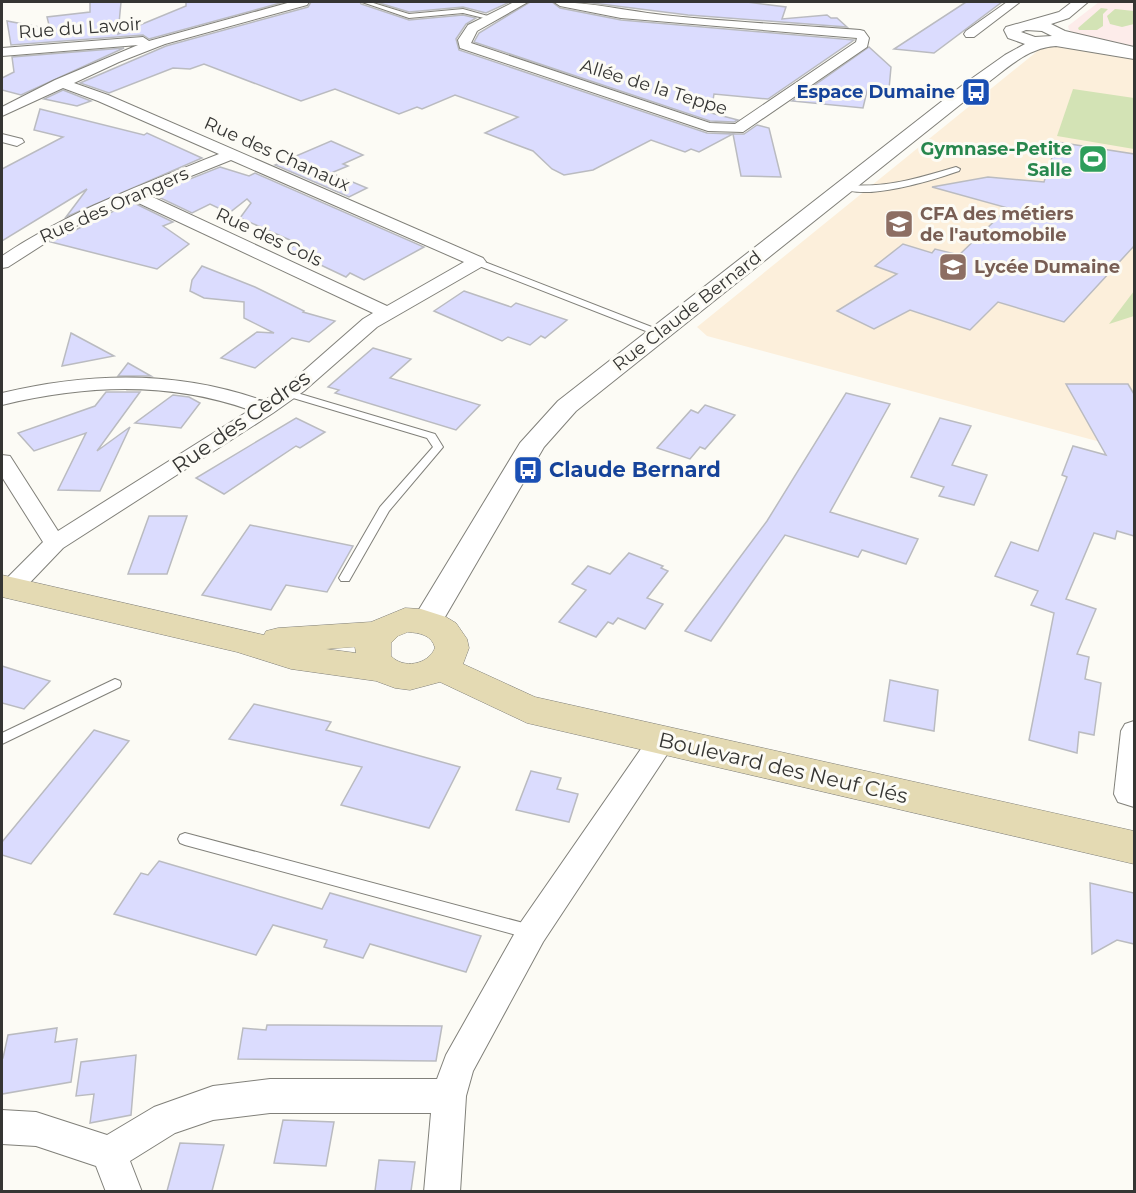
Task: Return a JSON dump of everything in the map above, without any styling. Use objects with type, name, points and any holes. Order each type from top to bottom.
[{"type":"main road","points":[[6,587],[242,641],[291,657],[380,669],[403,677],[429,673],[447,659],[451,650],[451,640],[438,625],[417,620],[395,623],[378,634],[242,641]]},
{"type":"main road","points":[[378,634],[371,652],[380,669]]},
{"type":"main road","name":"Boulevard des Neuf Clés","points":[[439,667],[527,709],[1134,848]]},
{"type":"street","points":[[2,112],[60,83],[161,40],[303,2]]},
{"type":"street","name":"Allée de la Teppe","points":[[522,2],[472,28],[464,40],[465,45],[708,127],[724,130],[738,129],[862,44],[863,38],[860,34],[639,16],[560,2]]},
{"type":"street","points":[[970,34],[1014,2]]},
{"type":"street","points":[[1015,48],[1012,30],[1064,15],[1081,2]]},
{"type":"street","points":[[639,16],[652,6]]},
{"type":"street","points":[[1053,37],[1064,15]]},
{"type":"street","points":[[1031,25],[1053,37],[1134,53]]},
{"type":"street","name":"Rue Claude Bernard","points":[[427,621],[533,443],[567,406],[844,187],[1015,48],[1053,37]]},
{"type":"street","name":"Rue du Lavoir","points":[[2,52],[161,40]]},
{"type":"street","name":"Rue des Chanaux","points":[[60,83],[103,98],[477,262]]},
{"type":"street","points":[[2,138],[18,142]]},
{"type":"street","name":"Rue des Orangers","points":[[2,262],[29,243],[73,219],[230,155]]},
{"type":"street","name":"Rue des Cols","points":[[135,195],[387,313]]},
{"type":"street","name":"Rue des Cèdres","points":[[6,587],[55,543],[266,409],[370,323],[477,262]]},
{"type":"street","points":[[2,399],[34,390],[82,383],[133,381],[210,390],[241,398],[266,409]]},
{"type":"street","points":[[2,461],[55,543]]},
{"type":"street","points":[[1134,731],[1128,794],[1134,796]]},
{"type":"street","points":[[442,1191],[448,1096],[458,1066],[532,932],[662,740]]},
{"type":"street","points":[[2,1127],[36,1129],[109,1153],[166,1119],[213,1102],[270,1096],[448,1096]]},
{"type":"street","points":[[109,1153],[124,1191]]},
{"type":"lane","points":[[365,2],[414,16],[463,11],[492,18]]},
{"type":"lane","points":[[844,187],[888,188],[928,180],[956,169]]},
{"type":"lane","points":[[477,262],[659,333]]},
{"type":"lane","points":[[287,393],[431,436],[438,447],[384,509],[345,578]]},
{"type":"lane","points":[[2,739],[115,684]]},
{"type":"lane","points":[[185,839],[532,932]]},
{"type":"shaded area","points":[[1099,2],[1134,2],[1134,46],[1069,30],[1068,26]]},
{"type":"shaded area","name":"Lycée Dumaine","points":[[1057,45],[1134,58],[1134,451],[707,336],[697,327],[1040,49]]},
{"type":"green space","points":[[1101,8],[1108,9],[1103,14],[1103,26],[1097,30],[1079,30],[1078,28]]},
{"type":"green space","points":[[1115,9],[1134,11],[1134,24],[1122,27],[1110,24],[1107,16]]},
{"type":"green space","points":[[1073,89],[1134,98],[1134,149],[1057,136]]},
{"type":"green space","points":[[1134,291],[1134,316],[1109,324]]},
{"type":"building","points":[[90,2],[121,2],[118,34],[186,6],[186,2],[284,2],[149,39],[143,35],[11,45],[7,21],[50,29],[47,17],[90,12]]},
{"type":"building","points":[[311,2],[360,2],[409,20],[463,15],[476,18],[466,24],[456,39],[459,50],[707,133],[733,134],[699,152],[691,149],[685,152],[651,140],[593,170],[564,175],[552,169],[533,151],[485,133],[518,117],[455,95],[422,109],[417,107],[399,114],[335,89],[301,101],[204,64],[190,69],[173,68],[109,93],[80,83],[166,46],[308,7]]},
{"type":"building","points":[[376,2],[510,2],[486,13],[463,7],[409,12]]},
{"type":"building","points":[[530,2],[552,2],[560,8],[621,20],[854,40],[768,99],[714,94],[711,113],[738,120],[734,122],[710,121],[474,42],[479,33]]},
{"type":"building","points":[[584,2],[747,2],[786,7],[782,19],[827,15],[837,18],[847,27],[688,15]]},
{"type":"building","points":[[966,2],[1002,2],[934,53],[894,49]]},
{"type":"building","points":[[869,47],[891,67],[889,89],[868,87],[863,108],[792,101]]},
{"type":"building","points":[[124,48],[21,95],[2,90],[2,78],[14,72],[12,57]]},
{"type":"building","points":[[63,90],[91,101],[77,106],[44,99]]},
{"type":"building","points":[[40,109],[144,135],[147,133],[202,158],[66,217],[87,189],[2,241],[2,169],[63,137],[34,130]]},
{"type":"building","points":[[757,125],[769,128],[781,177],[741,176],[733,134],[744,134]]},
{"type":"building","points":[[331,141],[363,155],[343,164],[348,166],[331,173],[367,188],[349,197],[275,165]]},
{"type":"building","points":[[1057,142],[1134,154],[1134,246],[1064,322],[998,302],[970,330],[910,310],[874,329],[837,311],[897,274],[875,266],[903,244],[932,253],[935,249],[959,255],[1008,208],[932,187],[988,177],[1044,182]]},
{"type":"building","points":[[220,167],[249,176],[255,173],[424,247],[364,280],[350,273],[346,277],[287,249],[299,244],[240,218],[251,203],[247,199],[229,213],[210,204],[192,213],[152,194]]},
{"type":"building","points":[[132,202],[173,222],[163,226],[189,244],[157,269],[51,242]]},
{"type":"building","points":[[202,266],[255,287],[303,312],[335,321],[309,342],[292,338],[255,368],[221,358],[257,332],[274,333],[244,318],[244,302],[204,298],[190,291],[192,280]]},
{"type":"building","points":[[464,291],[511,307],[516,303],[567,320],[545,338],[541,336],[530,345],[508,337],[502,341],[434,311]]},
{"type":"building","points":[[71,333],[114,356],[62,366]]},
{"type":"building","points":[[373,348],[411,359],[390,378],[480,405],[456,430],[335,393],[339,390],[328,387]]},
{"type":"building","points":[[128,363],[151,376],[118,376]]},
{"type":"building","points":[[1066,384],[1128,384],[1134,394],[1134,536],[1117,531],[1115,539],[1094,533],[1066,599],[1096,609],[1077,654],[1089,657],[1085,679],[1101,683],[1094,735],[1079,732],[1077,753],[1029,740],[1054,613],[1031,605],[1038,591],[995,576],[1011,542],[1038,551],[1067,477],[1062,475],[1073,446],[1106,455]]},
{"type":"building","points":[[106,392],[140,392],[97,451],[130,427],[100,491],[58,490],[86,433],[34,451],[18,433],[95,406]]},
{"type":"building","points":[[846,393],[890,404],[830,512],[918,539],[906,564],[862,550],[858,557],[785,535],[711,641],[685,631],[767,521]]},
{"type":"building","points":[[173,395],[189,397],[200,403],[181,428],[135,423]]},
{"type":"building","points":[[705,405],[735,415],[705,449],[700,447],[690,459],[657,448],[691,410],[698,413]]},
{"type":"building","points":[[296,418],[325,432],[300,448],[296,446],[224,494],[196,478]]},
{"type":"building","points":[[940,418],[971,426],[952,465],[987,475],[974,505],[939,496],[944,487],[911,477]]},
{"type":"building","points":[[149,516],[187,516],[167,574],[128,574]]},
{"type":"building","points":[[250,525],[353,546],[327,592],[286,585],[271,610],[202,595]]},
{"type":"building","points":[[629,553],[663,566],[661,568],[668,571],[647,598],[663,604],[645,629],[618,618],[613,624],[608,622],[596,637],[559,622],[586,590],[572,584],[588,566],[610,574]]},
{"type":"building","points":[[2,666],[50,681],[24,709],[2,703]]},
{"type":"building","points":[[890,680],[938,690],[934,731],[884,721]]},
{"type":"building","points":[[254,704],[331,722],[326,730],[460,767],[429,828],[341,805],[362,767],[229,739]]},
{"type":"building","points":[[94,730],[129,741],[31,864],[2,855],[2,842]]},
{"type":"building","points":[[531,771],[561,778],[557,789],[578,794],[569,822],[516,810]]},
{"type":"building","points":[[159,861],[322,909],[330,893],[481,936],[466,972],[370,944],[363,958],[324,947],[327,940],[273,925],[256,955],[114,914],[141,873],[148,875]]},
{"type":"building","points":[[1090,883],[1134,893],[1134,944],[1117,940],[1092,954]]},
{"type":"building","points":[[267,1025],[442,1026],[436,1061],[238,1059],[243,1028],[266,1030]]},
{"type":"building","points":[[57,1028],[55,1042],[77,1039],[71,1082],[2,1094],[2,1058],[8,1035]]},
{"type":"building","points":[[136,1055],[131,1115],[90,1123],[94,1094],[76,1096],[81,1062]]},
{"type":"building","points":[[283,1120],[334,1122],[326,1166],[274,1163]]},
{"type":"building","points":[[180,1143],[224,1145],[212,1191],[167,1191]]},
{"type":"building","points":[[379,1160],[415,1162],[411,1191],[375,1191]]},
{"type":"place","name":"Espace Dumaine","points":[[976,92]]},
{"type":"place","name":"Gymnase-Petite Salle","points":[[1093,159]]},
{"type":"place","name":"CFA des métiers de l'automobile","points":[[899,224]]},
{"type":"place","name":"Lycée Dumaine","points":[[953,267]]},
{"type":"place","name":"Claude Bernard","points":[[528,470]]}]
